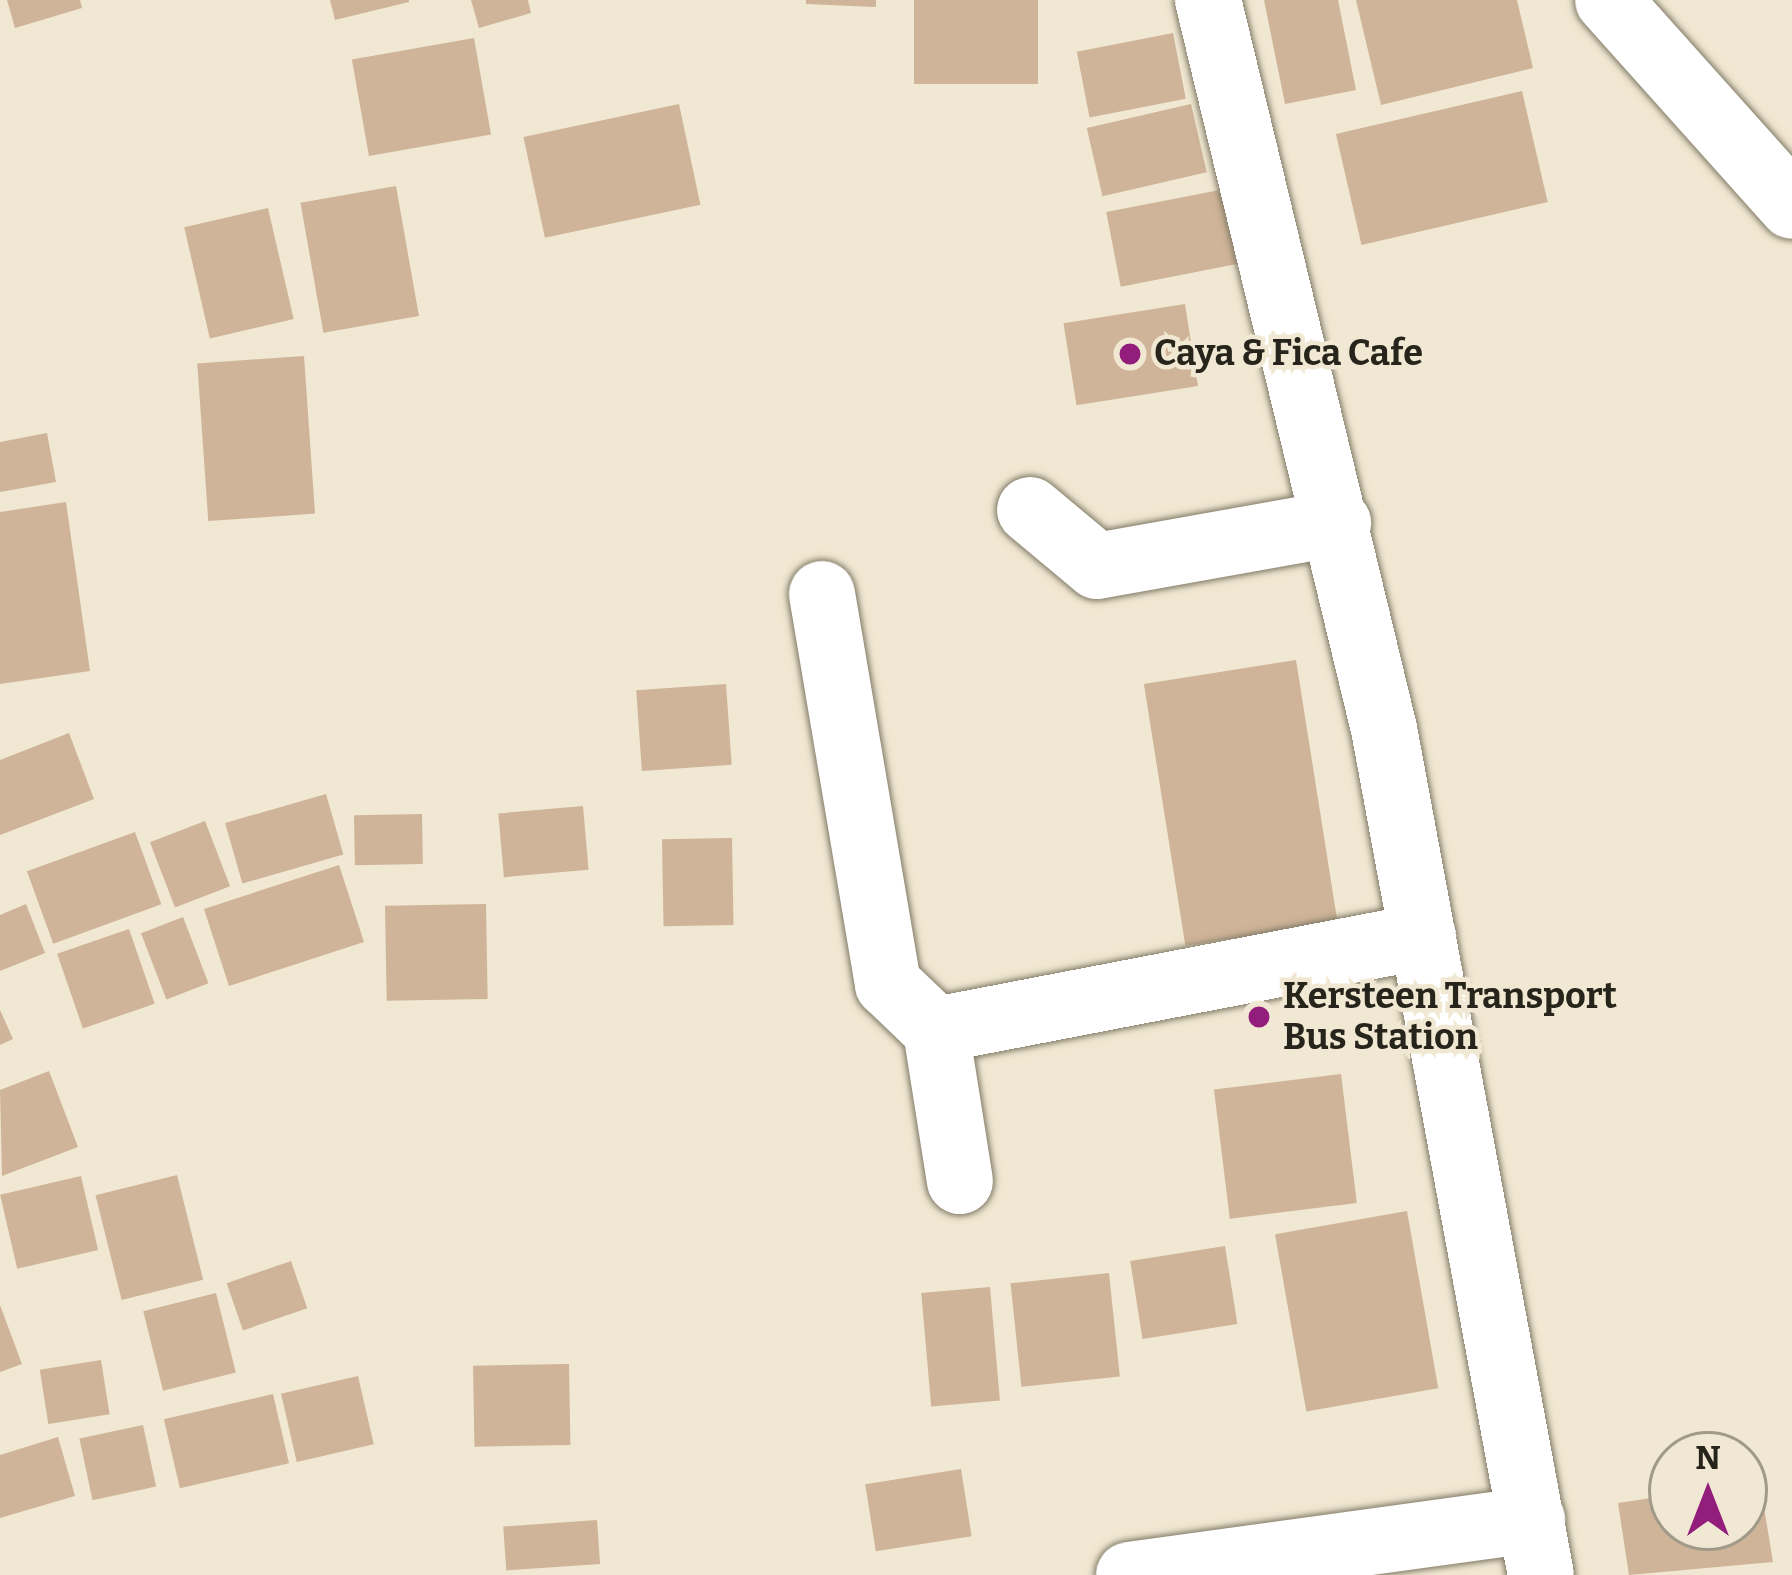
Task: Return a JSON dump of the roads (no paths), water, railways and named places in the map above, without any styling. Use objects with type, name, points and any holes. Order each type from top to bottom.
[{"type":"main road","points":[[1129,1575],[1536,1548],[1423,937],[1338,523],[1208,0]]},
{"type":"main road","points":[[1608,0],[1792,206]]},
{"type":"main road","points":[[1030,510],[1097,566],[1338,523]]},
{"type":"main road","points":[[821,594],[888,984],[936,1030],[960,1181]]},
{"type":"main road","points":[[936,1030],[1423,937]]},
{"type":"place","name":"Caya & Fica Cafe","points":[[1130,354]]},
{"type":"place","name":"Kersteen Transport Bus Station","points":[[1259,1017]]}]
